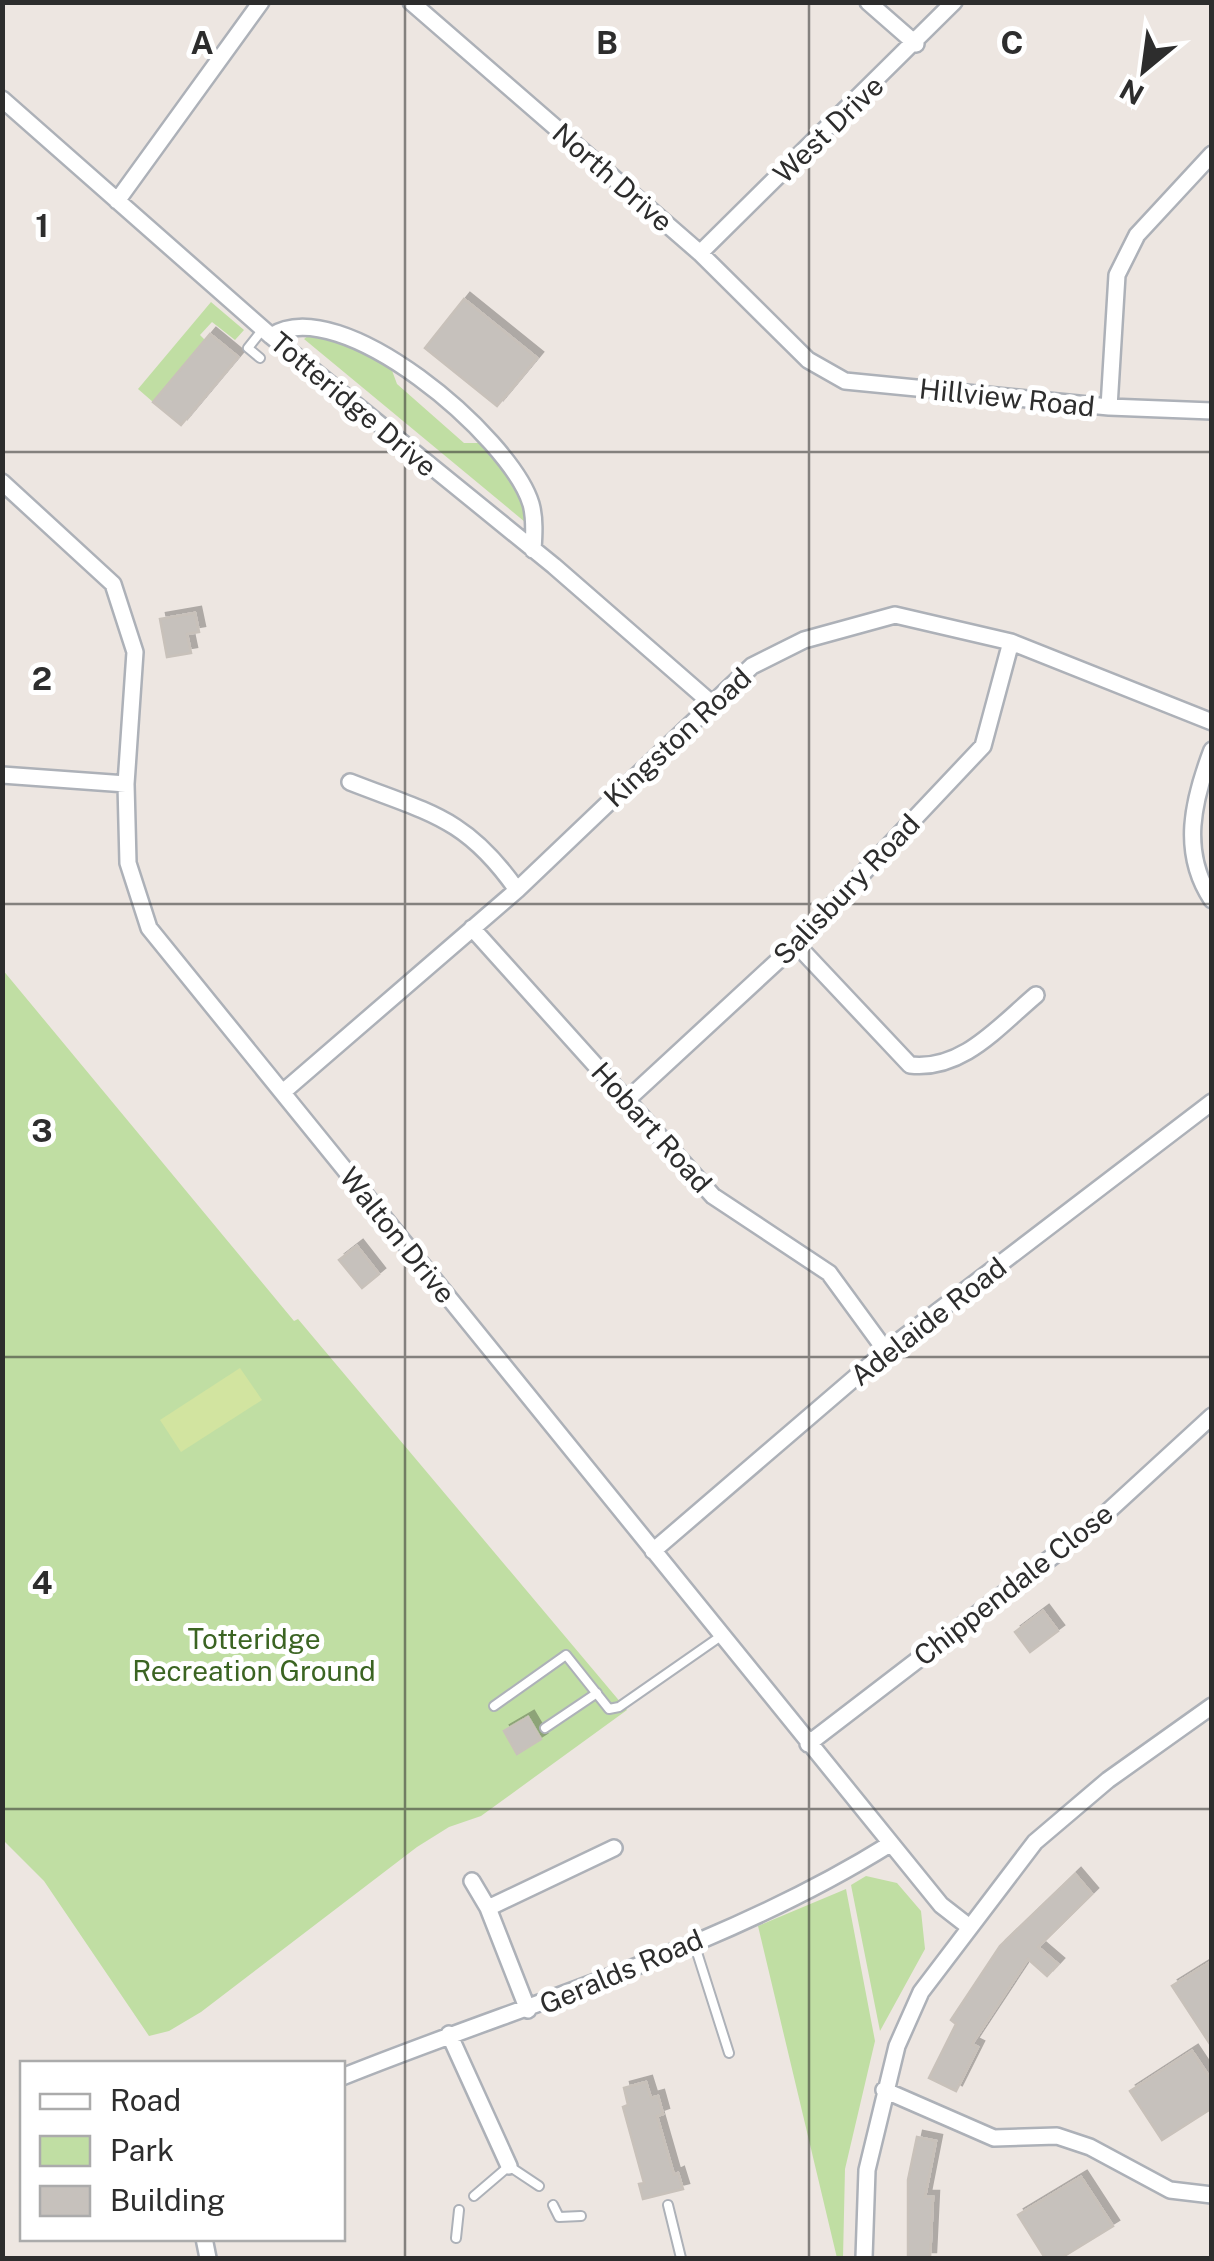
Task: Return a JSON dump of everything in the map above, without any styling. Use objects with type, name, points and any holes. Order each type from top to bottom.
[{"type":"street","points":[[117,201],[261,2]]},
{"type":"street","name":"North Drive","points":[[411,2],[700,253],[808,360]]},
{"type":"street","points":[[868,2],[916,44]]},
{"type":"street","name":"West Drive","points":[[700,253],[916,44],[954,2]]},
{"type":"street","name":"Totteridge Drive","points":[[2,99],[267,332],[533,550],[710,702]]},
{"type":"street","points":[[1108,407],[1117,275],[1137,235],[1212,154]]},
{"type":"street","points":[[267,332],[302,328],[334,335],[374,349],[436,388],[478,424],[515,475],[530,502],[533,550]]},
{"type":"street","name":"Hillview Road","points":[[808,360],[845,381],[1108,407],[1212,410]]},
{"type":"street","name":"Walton Drive","points":[[2,482],[113,584],[135,652],[126,784],[128,864],[149,928],[890,1844],[941,1906],[968,1926]]},
{"type":"street","name":"Kingston Road","points":[[283,1092],[517,890],[710,702],[752,666],[804,640],[895,615],[1011,642],[1212,722]]},
{"type":"street","name":"Salisbury Road","points":[[627,1100],[796,944],[983,746],[1011,642]]},
{"type":"street","points":[[1212,750],[1192,802],[1196,876],[1212,900]]},
{"type":"street","points":[[2,774],[126,784]]},
{"type":"street","points":[[350,782],[446,819],[487,848],[517,890]]},
{"type":"street","name":"Hobart Road","points":[[472,928],[713,1196],[829,1273],[886,1352]]},
{"type":"street","points":[[796,944],[910,1064],[935,1068],[961,1057],[1036,996]]},
{"type":"street","name":"Adelaide Road","points":[[654,1551],[886,1352],[1212,1102]]},
{"type":"street","name":"Chippendale Close","points":[[808,1744],[1091,1527],[1212,1416]]},
{"type":"street","points":[[864,2258],[867,2170],[884,2090],[920,1992],[1035,1842],[1108,1780],[1212,1706]]},
{"type":"street","name":"Geralds Road","points":[[345,2076],[450,2034],[528,2010],[824,1885],[890,1844]]},
{"type":"street","points":[[488,1908],[614,1848]]},
{"type":"street","points":[[472,1881],[488,1908],[528,2010]]},
{"type":"street","points":[[450,2034],[509,2166]]},
{"type":"street","points":[[884,2090],[994,2138],[1057,2136],[1090,2147],[1170,2190],[1212,2195]]},
{"type":"lane","points":[[260,358],[248,348],[267,332]]},
{"type":"lane","points":[[494,1706],[566,1655],[609,1709],[619,1706],[721,1636]]},
{"type":"lane","points":[[545,1728],[597,1693]]},
{"type":"lane","points":[[693,1940],[729,2053]]},
{"type":"lane","points":[[474,2196],[509,2166],[539,2186]]},
{"type":"lane","points":[[553,2205],[559,2218],[581,2216]]},
{"type":"lane","points":[[668,2205],[681,2258]]},
{"type":"lane","points":[[456,2238],[459,2210]]},
{"type":"green space","points":[[211,302],[244,330],[235,340],[212,322],[200,335],[205,340],[153,402],[138,389]]},
{"type":"green space","points":[[316,330],[390,365],[397,384],[464,443],[483,443],[531,509],[525,522],[304,339]]},
{"type":"green space","name":"Totteridge Recreation Ground","points":[[2,969],[294,1321],[298,1319],[627,1710],[481,1816],[449,1827],[417,1847],[201,2012],[169,2031],[149,2036],[44,1881],[3,1840]]},
{"type":"green space","points":[[240,1368],[262,1400],[181,1452],[160,1420]]},
{"type":"green space","points":[[866,1876],[897,1883],[921,1911],[925,1949],[880,2031],[851,1885]]},
{"type":"green space","points":[[846,1889],[875,2041],[845,2169],[843,2258],[837,2258],[758,1926]]},
{"type":"building","points":[[464,299],[537,358],[497,406],[425,348]]},
{"type":"building","points":[[210,334],[238,357],[181,425],[153,402]]},
{"type":"building","points":[[195,613],[199,632],[187,634],[191,653],[167,657],[160,619]]},
{"type":"building","points":[[357,1246],[379,1274],[362,1288],[339,1260]]},
{"type":"building","points":[[1043,1611],[1058,1631],[1030,1652],[1015,1632]]},
{"type":"building","points":[[528,1717],[541,1739],[517,1754],[504,1731]]},
{"type":"building","points":[[1075,1874],[1092,1894],[1038,1947],[1058,1964],[1047,1976],[1028,1959],[972,2044],[978,2047],[956,2091],[929,2078],[956,2024],[951,2020],[1000,1946]]},
{"type":"building","points":[[1212,1961],[1212,2047],[1172,1986]]},
{"type":"building","points":[[1192,2051],[1212,2081],[1212,2108],[1162,2140],[1130,2091]]},
{"type":"building","points":[[646,2082],[651,2098],[658,2096],[663,2114],[657,2116],[674,2175],[678,2173],[683,2189],[643,2199],[639,2184],[644,2183],[623,2107],[628,2105],[624,2088]]},
{"type":"building","points":[[917,2137],[936,2141],[925,2197],[933,2197],[930,2258],[908,2258],[908,2180]]},
{"type":"building","points":[[1081,2177],[1113,2226],[1061,2258],[1045,2258],[1018,2215]]}]
